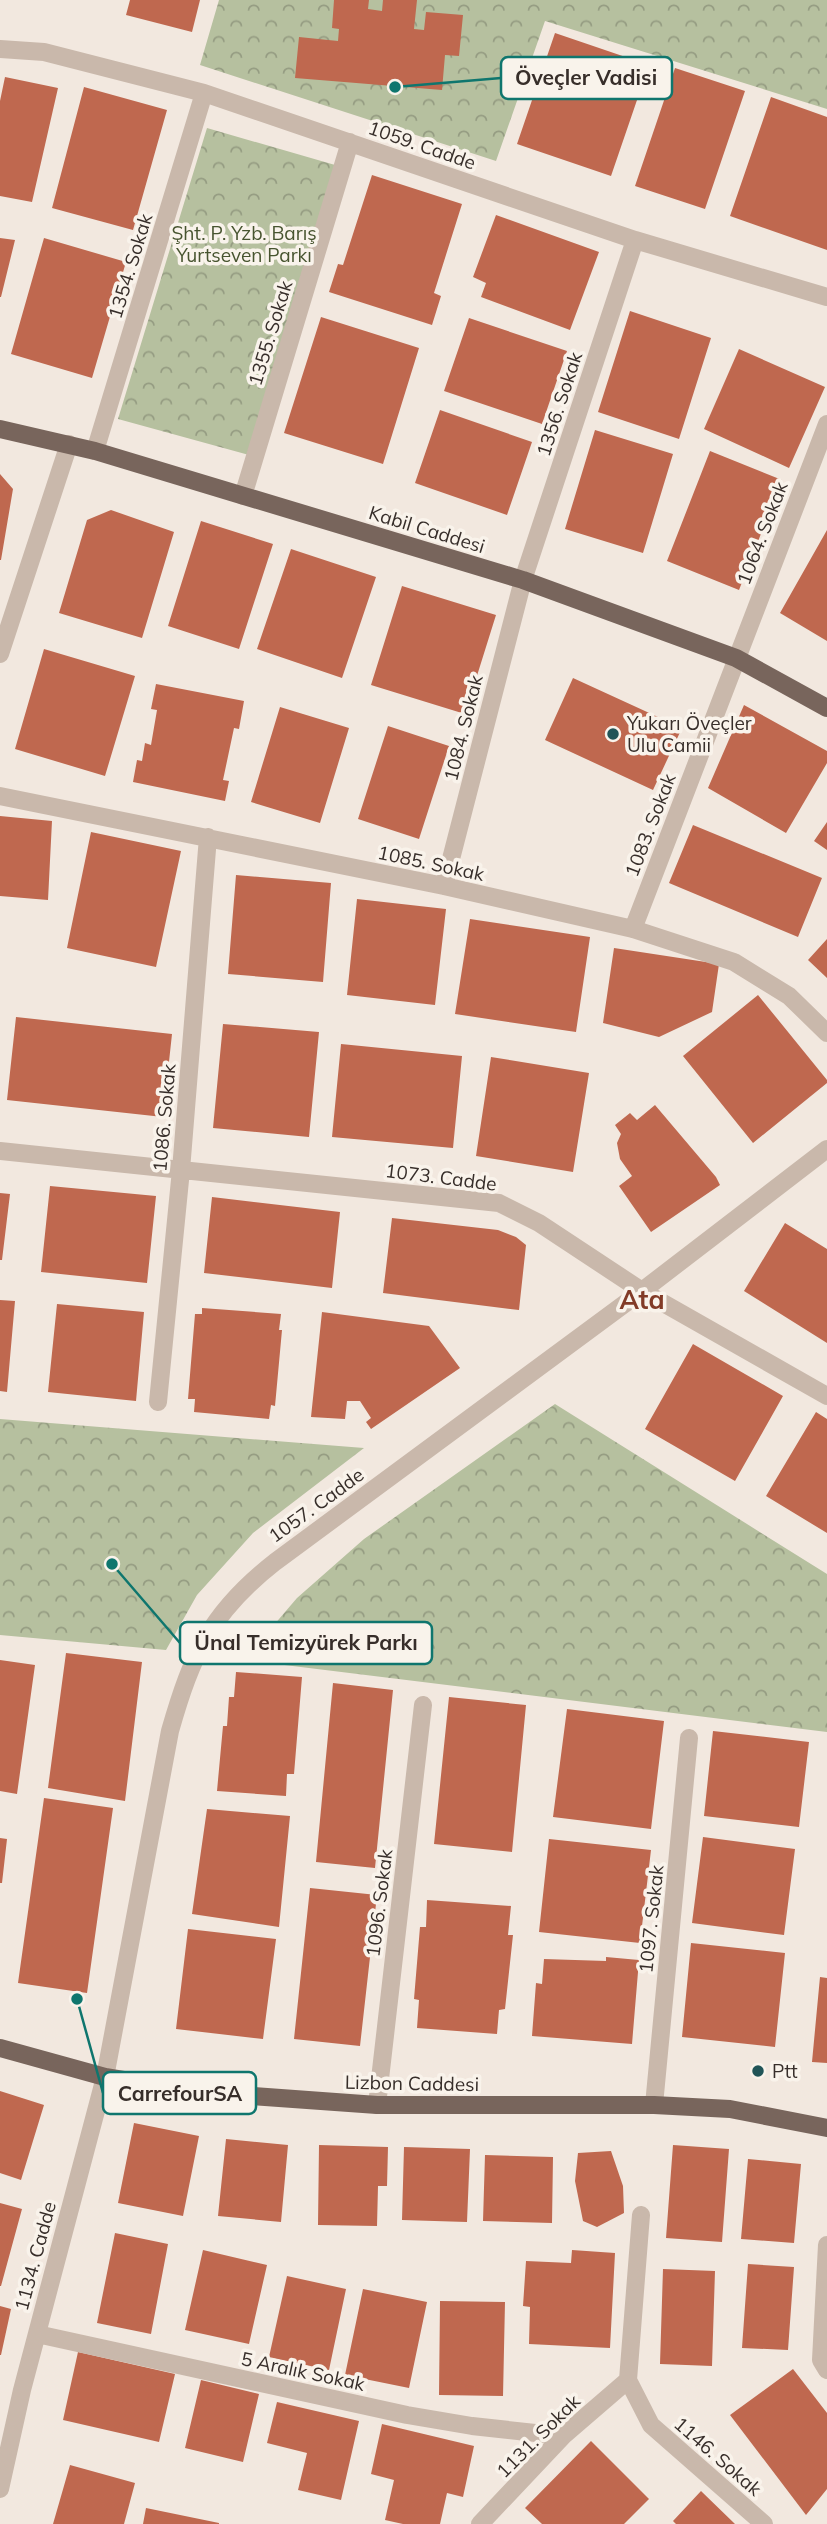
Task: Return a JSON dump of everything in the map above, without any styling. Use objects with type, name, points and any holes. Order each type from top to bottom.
[{"type":"main road","name":"Kabil Caddesi","points":[[0,429],[95,451],[523,580],[736,658],[827,708]]},
{"type":"main road","name":"Lizbon Caddesi","points":[[0,2048],[105,2077],[197,2092],[377,2105],[654,2105],[730,2109],[827,2128]]},
{"type":"street","name":"1059. Cadde","points":[[0,49],[44,52],[204,93],[635,240],[827,297]]},
{"type":"street","name":"1354. Sokak","points":[[95,451],[204,93]]},
{"type":"street","name":"1355. Sokak","points":[[243,496],[349,142]]},
{"type":"street","name":"1356. Sokak","points":[[523,580],[635,240]]},
{"type":"street","name":"1064. Sokak","points":[[736,658],[827,424]]},
{"type":"street","points":[[0,654],[69,444]]},
{"type":"street","name":"1084. Sokak","points":[[444,886],[523,580]]},
{"type":"street","name":"1083. Sokak","points":[[633,929],[736,658]]},
{"type":"street","name":"1085. Sokak","points":[[0,796],[444,886],[633,929],[734,962],[789,996],[827,1033]]},
{"type":"street","name":"1086. Sokak","points":[[158,1402],[181,1170],[208,837]]},
{"type":"street","name":"1057. Cadde","points":[[105,2077],[170,1731],[181,1692],[197,1654],[217,1618],[245,1585],[642,1291],[827,1149]]},
{"type":"street","name":"1073. Cadde","points":[[0,1152],[499,1203],[578,1247],[642,1291],[827,1396]]},
{"type":"street","name":"1096. Sokak","points":[[377,2105],[423,1705]]},
{"type":"street","name":"1097. Sokak","points":[[654,2105],[690,1738]]},
{"type":"street","name":"1134. Cadde","points":[[0,2488],[5,2439],[37,2334],[105,2077]]},
{"type":"street","points":[[628,2380],[641,2215]]},
{"type":"street","points":[[827,2245],[821,2360],[827,2370]]},
{"type":"street","name":"5 Aralık Sokak","points":[[37,2334],[408,2415],[472,2426],[563,2436]]},
{"type":"street","name":"1131. Sokak","points":[[480,2524],[563,2436],[628,2380]]},
{"type":"street","name":"1146. Sokak","points":[[628,2380],[651,2425],[764,2524]]},
{"type":"green space","points":[[219,0],[827,0],[827,109],[545,21],[496,161],[200,65]]},
{"type":"green space","name":"Şht. P. Yzb. Barış Yurtseven Parkı","points":[[207,128],[342,167],[249,455],[118,419]]},
{"type":"green space","points":[[555,1404],[827,1574],[827,1732],[244,1660],[297,1598],[364,1539]]},
{"type":"green space","points":[[0,1419],[364,1448],[253,1533],[197,1595],[166,1650],[0,1635]]},
{"type":"building","points":[[130,0],[200,0],[192,32],[126,15]]},
{"type":"building","points":[[334,0],[369,0],[368,9],[382,11],[383,0],[417,0],[414,29],[424,30],[426,12],[463,15],[459,56],[445,55],[442,90],[295,78],[299,37],[338,41],[339,29],[332,28]]},
{"type":"building","points":[[555,33],[649,65],[611,176],[517,144]]},
{"type":"building","points":[[675,68],[745,91],[705,209],[635,186]]},
{"type":"building","points":[[5,77],[58,88],[32,202],[0,196],[0,101]]},
{"type":"building","points":[[84,87],[167,110],[133,230],[52,208]]},
{"type":"building","points":[[771,97],[827,117],[827,250],[730,216]]},
{"type":"building","points":[[372,175],[462,204],[434,293],[441,296],[432,325],[329,292],[338,264],[343,265]]},
{"type":"building","points":[[496,215],[599,252],[570,330],[481,297],[486,283],[473,277]]},
{"type":"building","points":[[0,238],[15,240],[1,297],[0,297]]},
{"type":"building","points":[[44,238],[126,262],[92,378],[11,354]]},
{"type":"building","points":[[630,311],[711,338],[679,439],[598,412]]},
{"type":"building","points":[[321,317],[419,348],[383,464],[284,433]]},
{"type":"building","points":[[469,318],[567,351],[542,424],[444,391]]},
{"type":"building","points":[[739,349],[825,387],[789,468],[704,429]]},
{"type":"building","points":[[440,410],[532,442],[507,515],[415,483]]},
{"type":"building","points":[[595,430],[673,454],[643,553],[565,529]]},
{"type":"building","points":[[710,451],[782,480],[739,590],[667,561]]},
{"type":"building","points":[[0,474],[13,489],[1,560],[0,560]]},
{"type":"building","points":[[111,510],[174,532],[142,638],[59,613],[87,520]]},
{"type":"building","points":[[201,521],[273,544],[239,649],[168,626]]},
{"type":"building","points":[[827,530],[827,641],[780,613]]},
{"type":"building","points":[[291,549],[376,577],[342,678],[257,649]]},
{"type":"building","points":[[402,586],[496,615],[465,714],[371,685]]},
{"type":"building","points":[[44,649],[135,676],[105,776],[15,749]]},
{"type":"building","name":"Yukarı Öveçler Ulu Camii","points":[[573,678],[682,728],[653,790],[545,740]]},
{"type":"building","points":[[156,684],[244,701],[239,729],[234,728],[223,780],[229,781],[225,801],[133,782],[137,760],[142,761],[145,743],[151,745],[157,710],[151,709]]},
{"type":"building","points":[[744,705],[827,751],[827,763],[786,833],[708,788]]},
{"type":"building","points":[[280,707],[349,728],[320,823],[251,802]]},
{"type":"building","points":[[388,726],[449,746],[419,839],[358,819]]},
{"type":"building","points":[[0,816],[52,821],[48,900],[0,896]]},
{"type":"building","points":[[827,822],[827,850],[814,841]]},
{"type":"building","points":[[693,825],[822,878],[798,937],[669,883]]},
{"type":"building","points":[[91,832],[181,851],[156,967],[67,948]]},
{"type":"building","points":[[236,875],[331,883],[323,982],[228,974]]},
{"type":"building","points":[[357,899],[446,909],[435,1005],[347,995]]},
{"type":"building","points":[[470,919],[590,937],[576,1032],[455,1014]]},
{"type":"building","points":[[827,939],[827,978],[808,960]]},
{"type":"building","points":[[614,948],[719,964],[712,1012],[659,1037],[603,1023]]},
{"type":"building","points":[[758,995],[827,1083],[753,1143],[683,1056]]},
{"type":"building","points":[[16,1017],[172,1034],[163,1117],[7,1100]]},
{"type":"building","points":[[223,1024],[319,1032],[309,1137],[213,1128]]},
{"type":"building","points":[[341,1044],[462,1056],[453,1148],[332,1137]]},
{"type":"building","points":[[491,1057],[589,1073],[573,1172],[476,1156]]},
{"type":"building","points":[[655,1105],[720,1185],[651,1232],[619,1186],[632,1176],[620,1159],[617,1143],[621,1134],[615,1125],[630,1113],[637,1120]]},
{"type":"building","points":[[50,1186],[156,1196],[147,1283],[41,1272]]},
{"type":"building","points":[[0,1193],[10,1194],[2,1260],[0,1260]]},
{"type":"building","points":[[212,1197],[340,1212],[332,1288],[204,1273]]},
{"type":"building","points":[[392,1218],[498,1230],[516,1237],[526,1245],[519,1310],[383,1293]]},
{"type":"building","points":[[785,1223],[827,1249],[827,1343],[744,1291]]},
{"type":"building","points":[[0,1300],[15,1301],[7,1392],[0,1391]]},
{"type":"building","points":[[57,1304],[144,1312],[136,1401],[48,1392]]},
{"type":"building","points":[[202,1308],[281,1314],[275,1406],[271,1405],[269,1419],[194,1412],[195,1399],[188,1399],[195,1314],[202,1314]]},
{"type":"building","points":[[322,1312],[429,1326],[460,1368],[371,1429],[366,1422],[371,1418],[360,1401],[347,1401],[345,1419],[311,1417]]},
{"type":"building","points":[[693,1344],[783,1396],[735,1481],[645,1429]]},
{"type":"building","points":[[816,1412],[827,1419],[827,1533],[766,1496]]},
{"type":"building","points":[[66,1653],[142,1662],[125,1801],[48,1788]]},
{"type":"building","points":[[0,1660],[35,1665],[17,1794],[0,1791]]},
{"type":"building","points":[[236,1672],[302,1677],[294,1774],[287,1774],[286,1796],[217,1791],[223,1726],[227,1726],[229,1697],[234,1697]]},
{"type":"building","points":[[333,1683],[393,1690],[375,1868],[316,1862]]},
{"type":"building","points":[[449,1697],[526,1705],[512,1852],[434,1844]]},
{"type":"building","points":[[567,1709],[664,1721],[651,1829],[553,1817]]},
{"type":"building","points":[[713,1731],[809,1742],[799,1827],[704,1816]]},
{"type":"building","points":[[44,1798],[113,1808],[87,1993],[18,1983]]},
{"type":"building","points":[[207,1809],[290,1816],[279,1927],[192,1914]]},
{"type":"building","points":[[703,1837],[795,1849],[784,1935],[692,1923]]},
{"type":"building","points":[[0,1838],[7,1839],[2,1883],[0,1883]]},
{"type":"building","points":[[549,1839],[651,1850],[640,1943],[539,1932]]},
{"type":"building","points":[[310,1888],[377,1895],[360,2046],[294,2039]]},
{"type":"building","points":[[427,1900],[511,1906],[508,1935],[513,1935],[505,2009],[499,2010],[497,2034],[417,2028],[419,2000],[414,1999],[420,1927],[426,1927]]},
{"type":"building","points":[[188,1929],[276,1939],[263,2039],[176,2029]]},
{"type":"building","points":[[691,1943],[785,1953],[775,2047],[682,2037]]},
{"type":"building","points":[[606,1957],[639,1960],[632,2044],[532,2036],[536,1983],[542,1984],[544,1959],[606,1961]]},
{"type":"building","points":[[820,1977],[827,1978],[827,2063],[812,2062]]},
{"type":"building","points":[[0,2091],[44,2105],[21,2180],[0,2173]]},
{"type":"building","points":[[134,2123],[199,2136],[183,2216],[118,2203]]},
{"type":"building","points":[[226,2139],[288,2145],[281,2222],[218,2216]]},
{"type":"building","points":[[319,2145],[388,2147],[387,2186],[378,2186],[377,2226],[318,2225]]},
{"type":"building","points":[[673,2145],[729,2149],[722,2242],[666,2238]]},
{"type":"building","points":[[404,2147],[470,2149],[467,2222],[402,2220]]},
{"type":"building","points":[[611,2151],[623,2186],[624,2213],[597,2227],[583,2221],[575,2181],[578,2153]]},
{"type":"building","points":[[485,2155],[553,2157],[552,2223],[483,2221]]},
{"type":"building","points":[[748,2159],[801,2164],[794,2243],[741,2239]]},
{"type":"building","points":[[0,2203],[22,2209],[1,2286],[0,2286]]},
{"type":"building","points":[[115,2233],[168,2244],[151,2334],[97,2323]]},
{"type":"building","points":[[203,2250],[267,2265],[249,2344],[185,2330]]},
{"type":"building","points":[[572,2250],[615,2253],[610,2348],[529,2344],[530,2307],[523,2306],[526,2261],[571,2263]]},
{"type":"building","points":[[748,2264],[794,2267],[788,2350],[742,2348]]},
{"type":"building","points":[[663,2269],[715,2271],[712,2366],[660,2364]]},
{"type":"building","points":[[287,2276],[346,2289],[329,2370],[269,2357]]},
{"type":"building","points":[[363,2289],[427,2302],[409,2388],[345,2375]]},
{"type":"building","points":[[440,2301],[505,2302],[503,2396],[439,2395]]},
{"type":"building","points":[[0,2306],[11,2309],[1,2355],[0,2355]]},
{"type":"building","points":[[78,2352],[175,2374],[159,2442],[63,2420]]},
{"type":"building","points":[[793,2369],[827,2413],[827,2489],[806,2515],[730,2415]]},
{"type":"building","points":[[201,2380],[259,2394],[243,2462],[185,2448]]},
{"type":"building","points":[[277,2402],[359,2421],[341,2500],[298,2490],[307,2453],[267,2443]]},
{"type":"building","points":[[382,2424],[474,2446],[463,2497],[447,2493],[440,2524],[403,2524],[385,2520],[394,2480],[371,2474]]},
{"type":"building","points":[[591,2441],[649,2499],[624,2524],[542,2524],[525,2508]]},
{"type":"building","points":[[70,2465],[135,2483],[124,2524],[53,2524]]},
{"type":"building","points":[[701,2491],[735,2524],[676,2524],[673,2521]]},
{"type":"building","points":[[146,2508],[219,2523],[219,2524],[143,2524]]},
{"type":"place","name":"Öveçler Vadisi","points":[[395,87]]},
{"type":"place","name":"Yukarı Öveçler Ulu Camii","points":[[613,734]]},
{"type":"place","name":"Ünal Temizyürek Parkı","points":[[112,1564]]},
{"type":"place","name":"CarrefourSA","points":[[77,1999]]},
{"type":"place","name":"Ptt","points":[[758,2071]]},
{"type":"district","name":"Ata","points":[[642,1299]]}]
